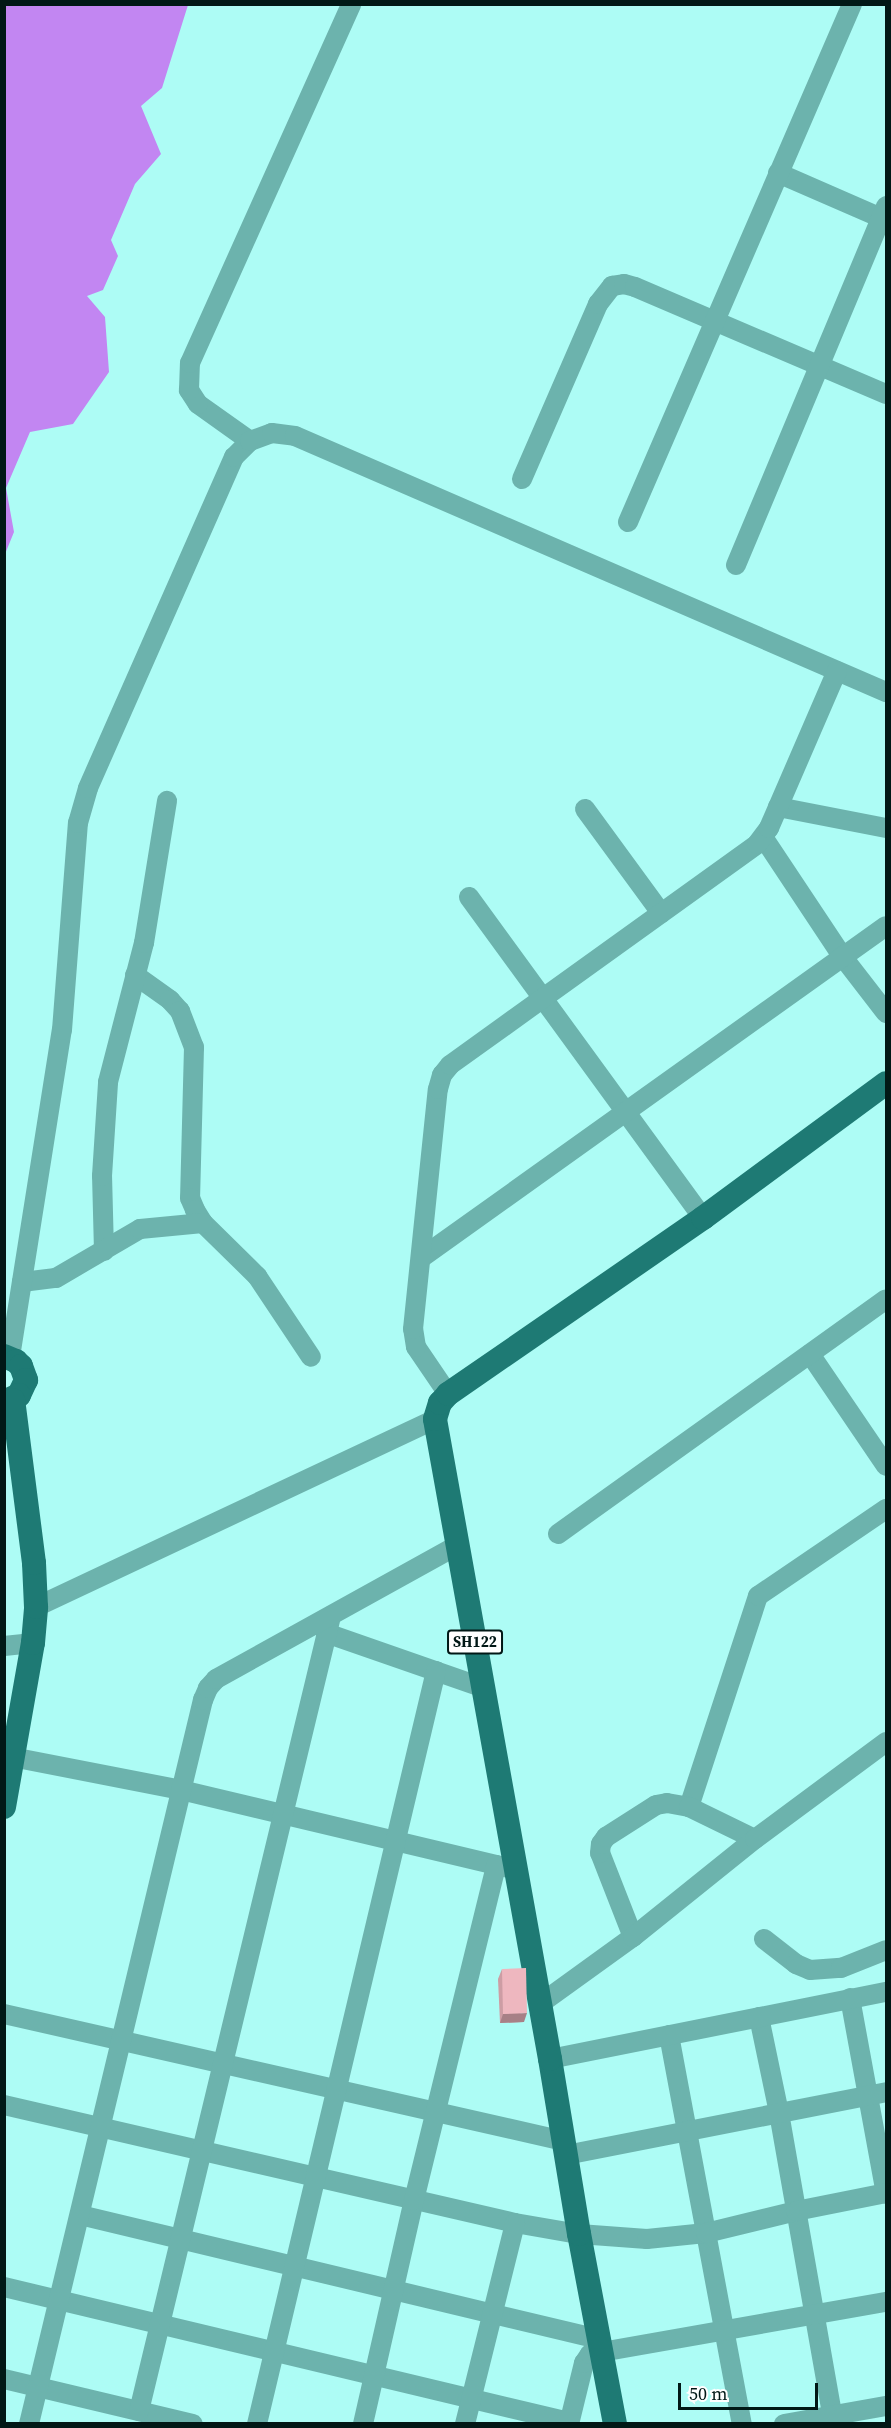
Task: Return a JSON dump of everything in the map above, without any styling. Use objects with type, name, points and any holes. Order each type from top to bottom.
[{"type":"main road","points":[[435,1419],[440,1403],[448,1394],[703,1218],[886,1083]]},
{"type":"main road","points":[[4,1807],[33,1643],[36,1607],[34,1563],[9,1401],[24,1388],[26,1380],[21,1366],[7,1357]]},
{"type":"main road","name":"SH122","points":[[435,1419],[484,1688],[506,1868],[540,2004],[579,2234],[615,2424]]},
{"type":"street","points":[[250,441],[198,404],[189,390],[189,363],[351,4]]},
{"type":"street","points":[[628,522],[852,4]]},
{"type":"street","points":[[736,565],[818,365],[885,215],[778,173]]},
{"type":"street","points":[[522,479],[598,304],[612,286],[635,287],[886,394]]},
{"type":"street","points":[[7,1357],[22,1282],[62,1030],[78,823],[88,788],[234,458],[250,441],[272,433],[295,436],[886,692]]},
{"type":"street","points":[[448,1394],[416,1347],[413,1329],[438,1089],[442,1075],[450,1065],[763,837],[837,671]]},
{"type":"street","points":[[104,1251],[102,1176],[108,1082],[144,943],[167,801]]},
{"type":"street","points":[[778,807],[886,828]]},
{"type":"street","points":[[585,809],[661,913]]},
{"type":"street","points":[[763,837],[842,956],[886,1013]]},
{"type":"street","points":[[469,897],[703,1218]]},
{"type":"street","points":[[421,1258],[488,1212],[625,1110],[886,926]]},
{"type":"street","points":[[135,975],[170,1000],[180,1011],[194,1047],[190,1198],[203,1223],[257,1276],[311,1357]]},
{"type":"street","points":[[22,1282],[56,1278],[140,1229],[203,1223]]},
{"type":"street","points":[[558,1534],[886,1299]]},
{"type":"street","points":[[810,1354],[886,1466]]},
{"type":"street","points":[[36,1607],[435,1419]]},
{"type":"street","points":[[689,1807],[758,1596],[886,1509]]},
{"type":"street","points":[[29,2424],[181,1790],[208,1688],[216,1679],[328,1625],[458,1545]]},
{"type":"street","points":[[328,1625],[436,1671],[484,1688]]},
{"type":"street","points":[[139,2411],[328,1625]]},
{"type":"street","points":[[4,1646],[33,1643]]},
{"type":"street","points":[[257,2424],[436,1671]]},
{"type":"street","points":[[540,2004],[633,1937],[755,1839],[886,1742]]},
{"type":"street","points":[[12,1757],[181,1790],[506,1868],[435,2112],[363,2424]]},
{"type":"street","points":[[633,1937],[600,1853],[601,1844],[606,1837],[656,1805],[667,1803],[689,1807],[755,1839]]},
{"type":"street","points":[[764,1939],[796,1964],[810,1970],[841,1968],[886,1950]]},
{"type":"street","points":[[550,2059],[886,1992]]},
{"type":"street","points":[[4,2105],[515,2223],[579,2234],[647,2239],[706,2233],[796,2211],[886,2193],[878,2094],[850,1998]]},
{"type":"street","points":[[4,2014],[435,2112],[565,2148],[687,2132],[878,2094]]},
{"type":"street","points":[[759,2017],[779,2113],[833,2420]]},
{"type":"street","points":[[669,2035],[742,2424]]},
{"type":"street","points":[[80,2215],[492,2314],[599,2345],[723,2330],[886,2302]]},
{"type":"street","points":[[465,2424],[515,2223]]},
{"type":"street","points":[[4,2287],[569,2423],[584,2363],[599,2345]]},
{"type":"street","points":[[4,2379],[193,2424]]},
{"type":"street","points":[[784,2424],[833,2420],[886,2406]]},
{"type":"shaded area","points":[[5,4],[188,5],[162,88],[141,106],[161,154],[135,184],[111,240],[118,256],[103,290],[87,296],[105,317],[109,372],[73,424],[30,432],[6,488],[14,532],[5,554]]},
{"type":"building","points":[[526,1968],[527,2013],[503,2014],[502,1969]]}]
